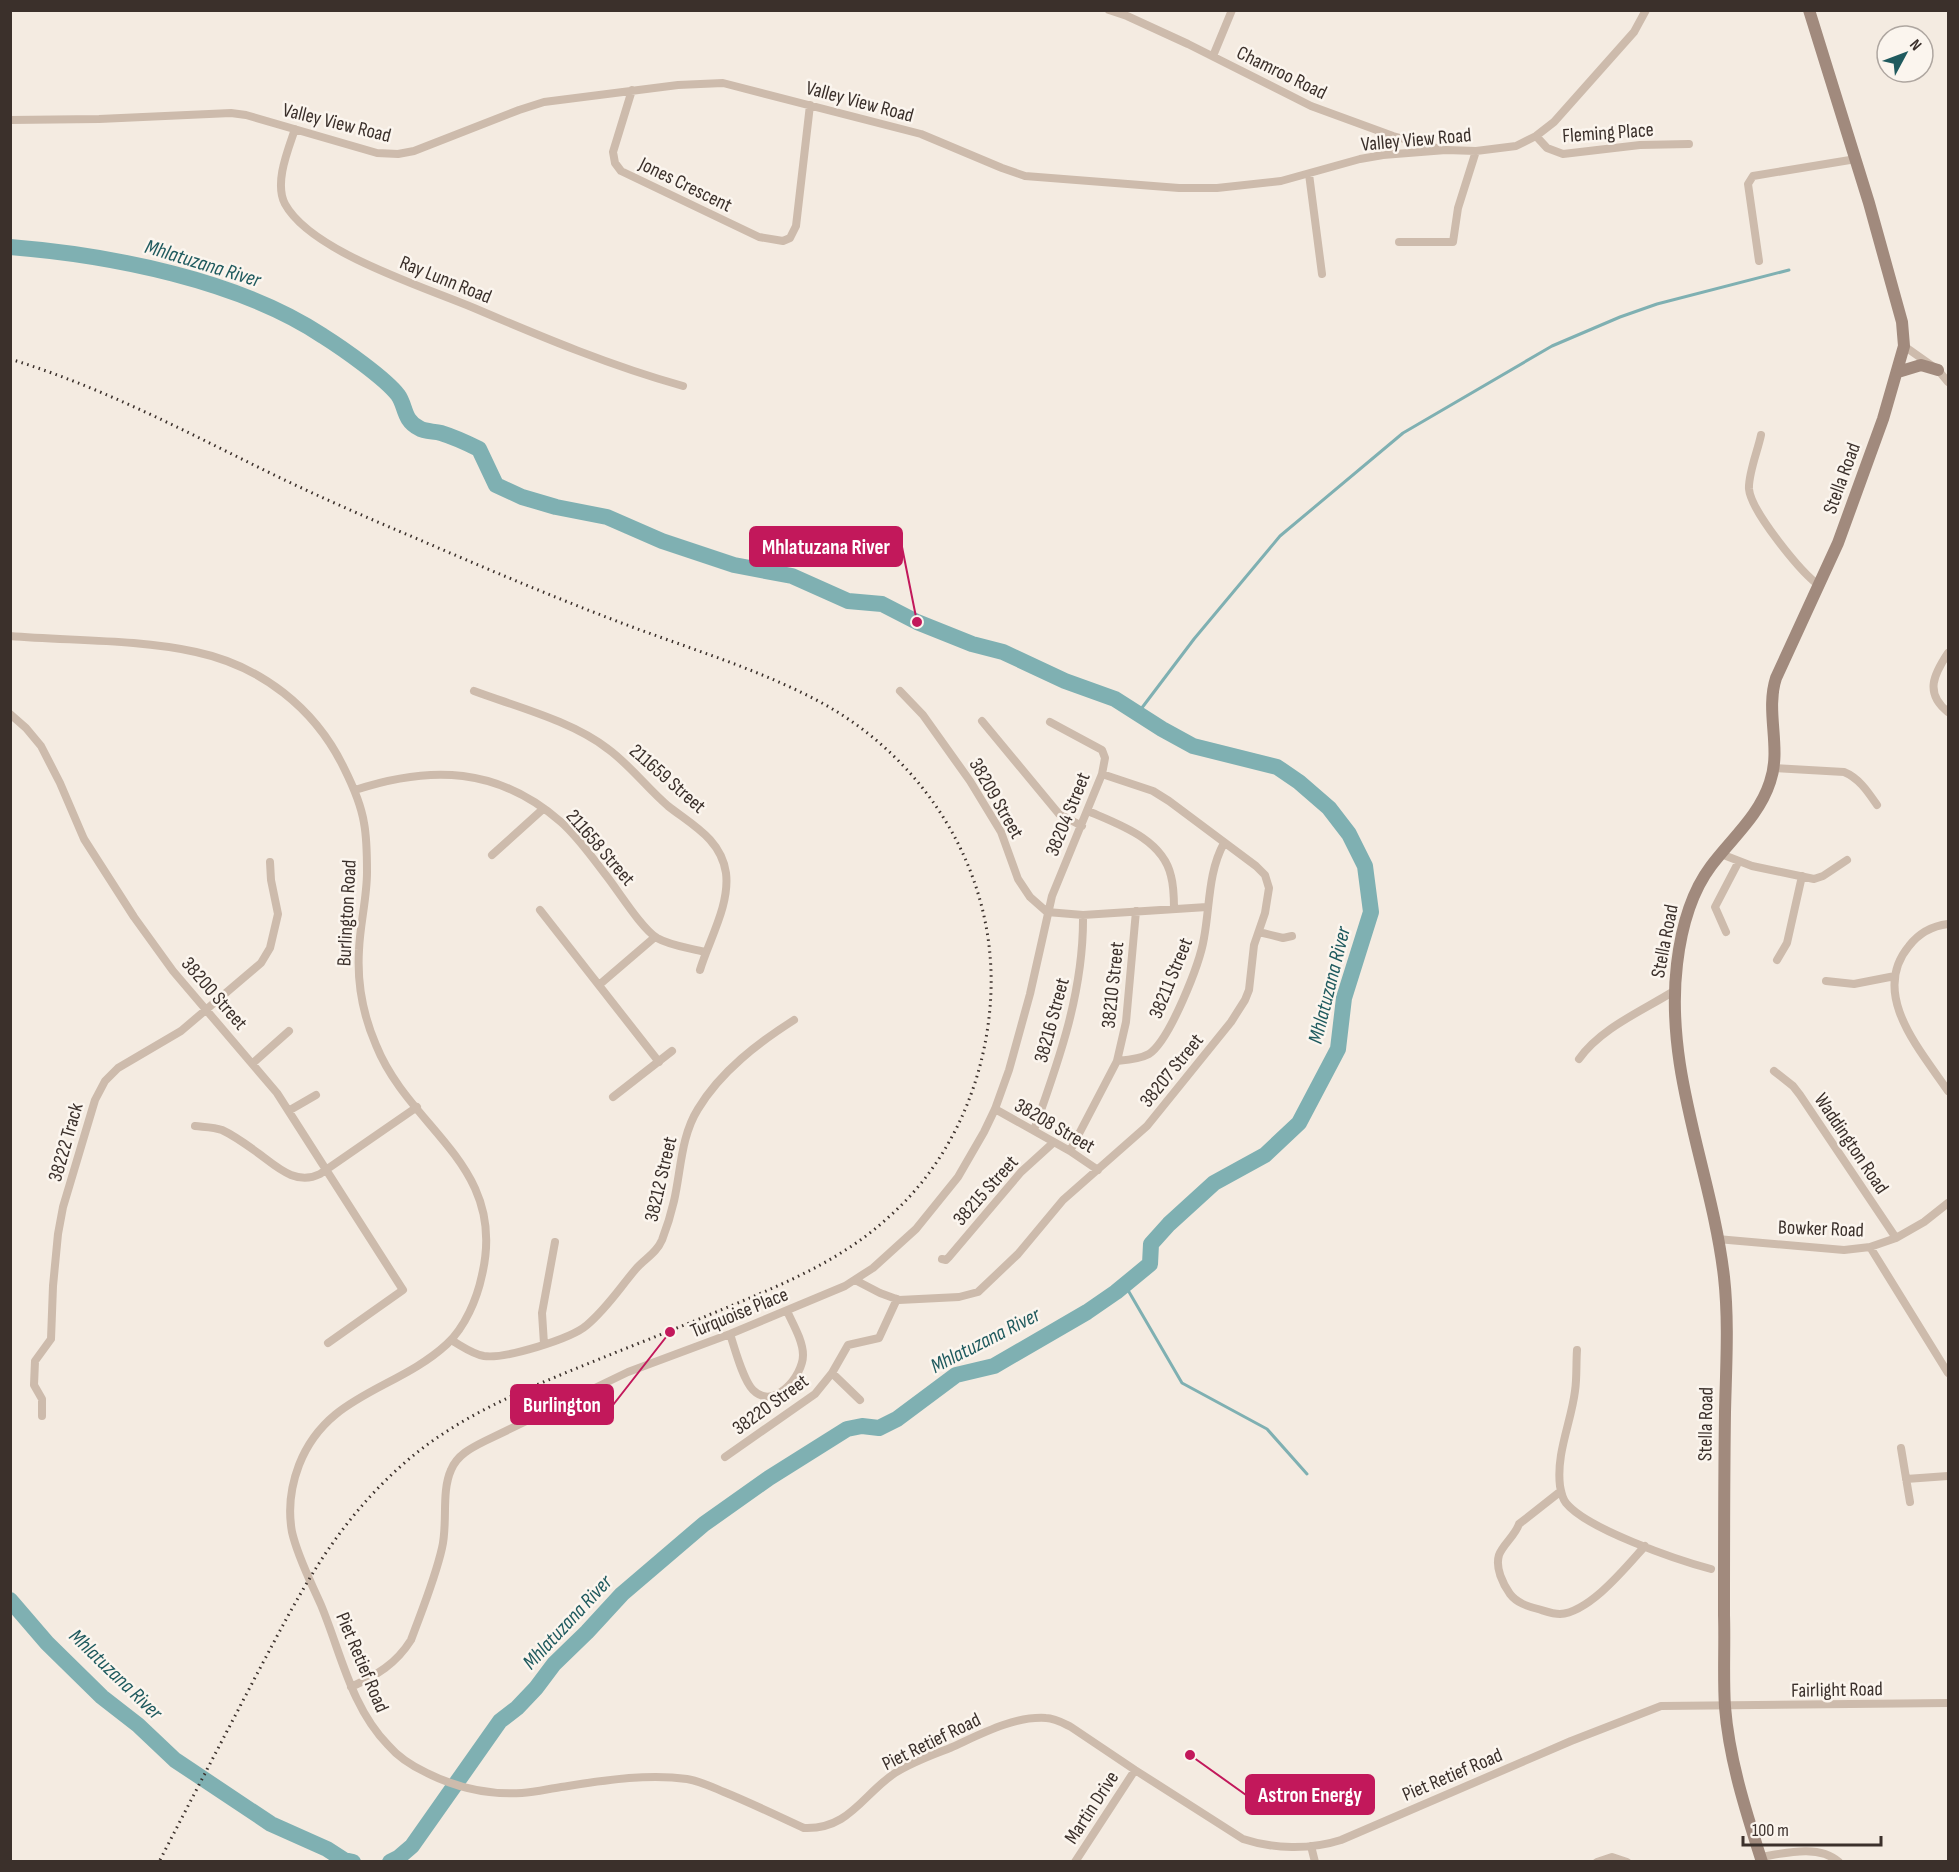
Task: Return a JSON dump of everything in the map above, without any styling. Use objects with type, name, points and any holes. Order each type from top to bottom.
[{"type":"main road","name":"Stella Road","points":[[1762,1859],[1735,1765],[1725,1707],[1726,1319],[1724,1277],[1679,1062],[1674,1025],[1674,991],[1678,954],[1689,908],[1704,876],[1743,830],[1770,784],[1773,768],[1772,689],[1781,664],[1820,586],[1838,543],[1861,483],[1898,372],[1904,346],[1902,322],[1856,159],[1818,46],[1809,10]]},
{"type":"main road","points":[[1898,372],[1922,365],[1938,370]]},
{"type":"street","name":"Chamroo Road","points":[[1109,10],[1127,16],[1311,106],[1393,136],[1446,150]]},
{"type":"street","points":[[1213,57],[1232,10]]},
{"type":"street","name":"Valley View Road","points":[[10,120],[99,119],[231,113],[246,115],[377,153],[398,154],[414,151],[544,102],[632,90],[723,82],[921,134],[1025,176],[1179,188],[1216,188],[1260,184],[1383,155],[1446,150],[1476,151],[1516,146],[1536,136],[1554,122],[1634,32],[1646,10]]},
{"type":"street","name":"Jones Crescent","points":[[632,90],[613,152],[615,164],[621,171],[759,237],[783,241],[790,238],[796,226],[810,105]]},
{"type":"street","name":"Ray Lunn Road","points":[[295,129],[284,170],[282,195],[290,212],[325,241],[373,267],[503,321],[622,367],[683,386]]},
{"type":"street","name":"Fleming Place","points":[[1536,136],[1547,148],[1563,154],[1640,145],[1689,144]]},
{"type":"street","points":[[1399,242],[1453,242],[1458,208],[1476,151]]},
{"type":"street","points":[[1759,261],[1748,184],[1753,176],[1856,159]]},
{"type":"street","points":[[1309,174],[1322,274]]},
{"type":"street","points":[[1904,346],[1938,370],[1948,382]]},
{"type":"street","points":[[1761,435],[1749,486],[1751,499],[1791,557],[1808,577],[1820,586]]},
{"type":"street","name":"Burlington Road","points":[[10,636],[140,644],[194,651],[230,661],[278,687],[312,718],[338,755],[355,790],[364,822],[367,870],[366,898],[359,949],[360,992],[368,1024],[382,1060],[458,1157],[471,1178],[479,1197],[486,1244],[478,1291],[470,1311],[451,1340],[414,1368],[341,1409],[313,1437]]},
{"type":"street","points":[[1948,653],[1937,670],[1933,686],[1938,702],[1948,712]]},
{"type":"street","name":"211659 Street","points":[[474,691],[565,725],[607,747],[669,806],[710,838],[723,861],[726,887],[723,903],[700,970]]},
{"type":"street","name":"38209 Street","points":[[900,691],[923,715],[970,781],[1001,832],[1018,879],[1030,897],[1047,912]]},
{"type":"street","name":"38200 Street","points":[[10,714],[26,728],[41,747],[60,783],[84,839],[154,946],[290,1110],[403,1290],[328,1343]]},
{"type":"street","points":[[982,721],[1059,814],[1082,826]]},
{"type":"street","name":"38204 Street","points":[[1047,912],[1059,877],[1102,774],[1105,758],[1102,750],[1050,722]]},
{"type":"street","points":[[1773,768],[1844,772],[1855,778],[1877,805]]},
{"type":"street","name":"211658 Street","points":[[355,790],[426,774],[455,775],[494,783],[520,794],[560,821],[584,847],[655,937]]},
{"type":"street","name":"38207 Street","points":[[855,1280],[880,1293],[908,1301],[978,1292],[1018,1254],[1064,1200],[1158,1114],[1236,1015],[1249,990],[1254,945],[1267,905],[1268,881],[1261,870],[1153,791],[1102,774]]},
{"type":"street","points":[[492,855],[543,809]]},
{"type":"street","points":[[1088,811],[1124,827],[1151,844],[1171,874],[1174,909]]},
{"type":"street","name":"38211 Street","points":[[1117,1061],[1145,1056],[1163,1037],[1195,970],[1205,935],[1207,907],[1217,858],[1224,843]]},
{"type":"street","points":[[1721,854],[1752,866],[1819,878],[1847,860]]},
{"type":"street","points":[[1726,932],[1715,907],[1739,861]]},
{"type":"street","name":"38222 Track","points":[[42,1416],[42,1399],[34,1385],[36,1361],[51,1339],[52,1286],[58,1234],[63,1207],[95,1100],[105,1082],[118,1068],[181,1031],[261,963],[267,955],[278,914],[270,862]]},
{"type":"street","points":[[1777,960],[1785,947],[1802,876]]},
{"type":"street","points":[[1047,912],[1083,915],[1207,907]]},
{"type":"street","points":[[540,910],[659,1062]]},
{"type":"street","name":"38210 Street","points":[[1070,1151],[1117,1061],[1126,1022],[1136,911]]},
{"type":"street","name":"Turquoise Place","points":[[351,1687],[388,1667],[411,1640],[442,1548],[446,1527],[448,1478],[458,1458],[467,1450],[628,1372],[787,1311],[855,1280],[901,1245],[944,1196],[972,1155],[995,1109],[1009,1070],[1027,1005],[1047,912]]},
{"type":"street","name":"38216 Street","points":[[1034,1130],[1074,1006],[1080,972],[1083,915]]},
{"type":"street","points":[[1948,924],[1927,930],[1915,938],[1900,957],[1895,976],[1895,999],[1902,1019],[1948,1091]]},
{"type":"street","points":[[1259,932],[1282,938],[1292,936]]},
{"type":"street","points":[[599,985],[655,937],[705,952]]},
{"type":"street","points":[[1826,981],[1854,984],[1895,976]]},
{"type":"street","points":[[1579,1059],[1588,1046],[1603,1035],[1674,991]]},
{"type":"street","name":"38212 Street","points":[[451,1340],[473,1353],[484,1356],[512,1353],[544,1344],[571,1335],[585,1327],[611,1302],[637,1267],[657,1249],[674,1201],[688,1130],[711,1090],[737,1063],[794,1020]]},
{"type":"street","points":[[253,1063],[289,1031]]},
{"type":"street","points":[[613,1097],[672,1051]]},
{"type":"street","name":"Waddington Road","points":[[1774,1071],[1793,1086],[1800,1095],[1896,1238]]},
{"type":"street","points":[[290,1110],[316,1095]]},
{"type":"street","points":[[195,1126],[219,1129],[257,1152],[279,1169],[298,1178],[313,1178],[417,1107]]},
{"type":"street","name":"38208 Street","points":[[995,1109],[1070,1151],[1098,1170]]},
{"type":"street","name":"38215 Street","points":[[942,1259],[946,1260],[952,1254],[1021,1172],[1054,1142]]},
{"type":"street","name":"Bowker Road","points":[[1717,1239],[1845,1250],[1870,1248],[1896,1238],[1930,1219],[1948,1203]]},
{"type":"street","points":[[544,1344],[542,1313],[555,1242]]},
{"type":"street","points":[[1870,1248],[1948,1373]]},
{"type":"street","name":"38220 Street","points":[[724,1457],[815,1394],[832,1373],[848,1345],[879,1338],[897,1299]]},
{"type":"street","points":[[730,1334],[750,1388],[761,1396],[771,1396],[790,1386],[802,1362],[801,1346],[787,1311]]},
{"type":"street","points":[[1577,1350],[1575,1392],[1563,1444],[1560,1475],[1561,1491],[1567,1505],[1591,1522],[1669,1556],[1711,1569]]},
{"type":"street","points":[[832,1373],[860,1400]]},
{"type":"street","name":"Piet Retief Road","points":[[313,1437],[301,1459],[292,1490],[292,1530],[298,1552],[330,1626],[361,1709],[374,1730],[399,1756],[439,1779],[474,1790],[524,1793],[636,1778],[693,1779],[804,1828],[821,1828],[843,1819],[896,1772],[993,1729],[1037,1718],[1047,1718],[1062,1722],[1244,1839],[1276,1846],[1311,1846],[1341,1840],[1652,1708],[1671,1705],[1725,1707]]},
{"type":"street","points":[[1901,1448],[1910,1502]]},
{"type":"street","points":[[1906,1479],[1948,1476]]},
{"type":"street","points":[[1561,1491],[1519,1524],[1499,1556],[1499,1572],[1509,1592],[1519,1602],[1553,1613],[1569,1611],[1606,1587],[1645,1546]]},
{"type":"street","name":"Fairlight Road","points":[[1725,1707],[1948,1703]]},
{"type":"street","name":"Martin Drive","points":[[1075,1862],[1135,1770]]},
{"type":"street","points":[[1311,1846],[1315,1862]]},
{"type":"street","points":[[1762,1859],[1815,1851],[1832,1856],[1839,1862]]},
{"type":"street","points":[[1597,1862],[1612,1857],[1627,1862]]},
{"type":"waterway","name":"Mhlatuzana River","points":[[10,247],[89,256],[172,274],[213,285],[290,316],[352,355],[374,372],[398,395],[407,417],[414,425],[424,430],[451,436],[479,449],[496,485],[522,497],[556,507],[607,517],[662,541],[734,565],[792,576],[848,601],[882,604],[917,622],[972,644],[1003,652],[1065,681],[1115,699],[1193,746],[1277,767],[1299,782],[1329,808],[1349,834],[1365,866],[1371,912],[1344,998],[1338,1049],[1299,1123],[1265,1155],[1214,1183],[1169,1224],[1151,1244],[1150,1264],[1087,1312],[994,1366],[956,1375],[897,1419],[879,1428],[862,1426],[847,1429],[769,1478],[704,1524],[622,1594],[554,1664],[517,1708],[500,1721],[412,1846],[390,1862]]},
{"type":"waterway","points":[[1138,713],[1194,639],[1280,536],[1403,433],[1552,346],[1620,317],[1657,304],[1789,270]]},
{"type":"waterway","points":[[1125,1285],[1182,1383],[1267,1429],[1307,1474]]},
{"type":"waterway","name":"Mhlatuzana River","points":[[10,1600],[47,1643],[102,1697],[138,1725],[175,1760],[271,1824],[327,1849],[344,1860],[353,1862]]},
{"type":"railway","points":[[10,359],[108,395],[319,496],[468,561],[607,617],[753,671],[822,703],[859,727],[893,755],[922,788],[947,823],[967,862],[981,903],[989,947],[991,991],[988,1022],[975,1084],[950,1141],[933,1168],[913,1192],[873,1231],[814,1268],[750,1298],[503,1400],[450,1429],[401,1466],[356,1513],[337,1537],[304,1588],[159,1862]]},
{"type":"place","name":"Mhlatuzana River","points":[[917,622]]},
{"type":"place","name":"Burlington","points":[[670,1332]]},
{"type":"place","name":"Astron Energy","points":[[1190,1755]]}]
